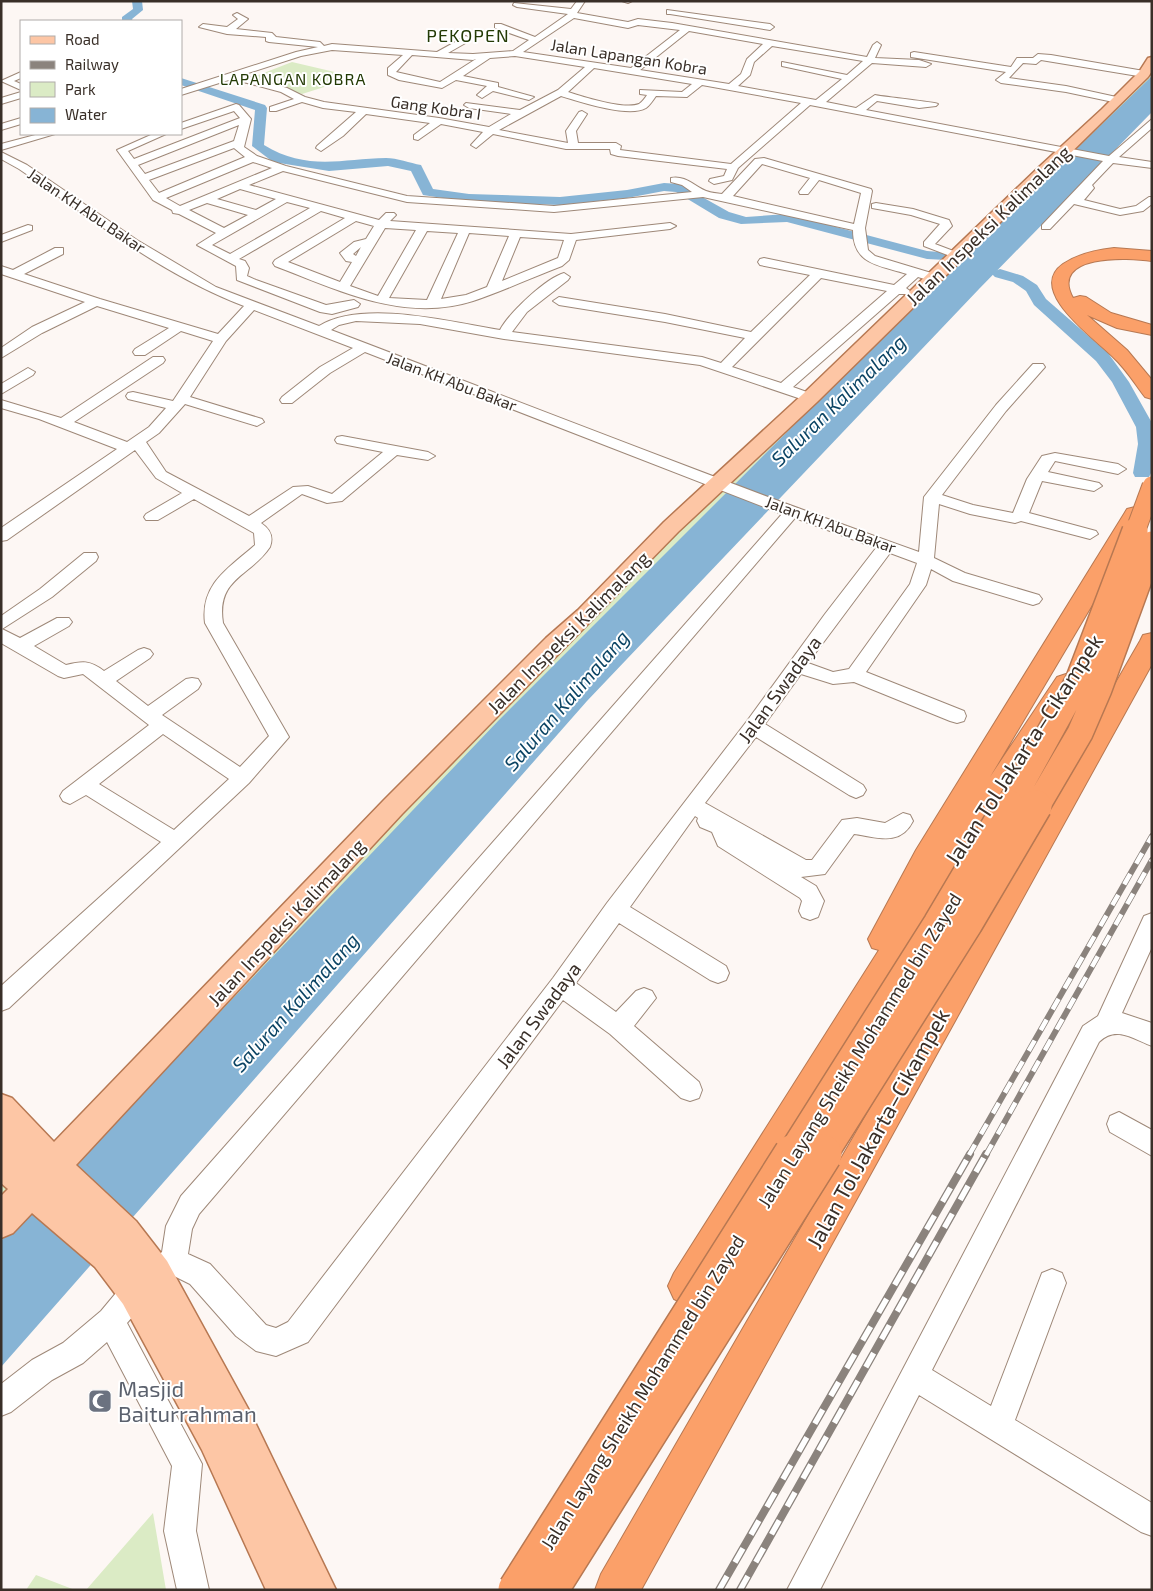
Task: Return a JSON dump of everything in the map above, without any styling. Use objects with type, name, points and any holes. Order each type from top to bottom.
[{"type":"highway","points":[[1152,256],[1119,253],[1085,258],[1068,266],[1061,272],[1058,285],[1064,299],[1077,314],[1122,356],[1152,393]]},
{"type":"highway","points":[[1152,262],[1124,260],[1092,263],[1078,271],[1072,278],[1071,286],[1078,299],[1100,314],[1116,321],[1152,330]]},
{"type":"highway","points":[[778,1140],[926,858],[1127,528],[1152,481]]},
{"type":"highway","name":"Jalan Layang Sheikh Mohammed bin Zayed","points":[[518,1590],[939,924],[1010,805],[1078,681],[1152,486]]},
{"type":"highway","name":"Jalan Tol Jakarta–Cikampek","points":[[500,1590],[1014,760],[1116,605],[1152,545]]},
{"type":"highway","name":"Jalan Layang Sheikh Mohammed bin Zayed","points":[[548,1590],[967,924],[1080,733],[1099,689],[1152,545]]},
{"type":"highway","name":"Jalan Tol Jakarta–Cikampek","points":[[617,1590],[1152,641]]},
{"type":"main road","name":"Jalan Inspeksi Kalimalang","points":[[1,1221],[46,1181],[393,807],[554,644],[609,592],[671,527],[724,483],[810,398],[915,283],[958,255],[1069,151],[1144,74],[1152,60]]},
{"type":"main road","points":[[5,1132],[10,1168],[46,1181],[115,1244],[155,1275],[238,1428],[315,1590]]},
{"type":"main road","points":[[155,1275],[216,1436],[288,1590]]},
{"type":"street","points":[[516,54],[562,24],[581,1]]},
{"type":"street","points":[[676,3],[664,12],[770,27]]},
{"type":"street","points":[[517,5],[628,25],[638,22],[672,26],[770,43],[825,49],[870,60],[894,63],[899,60],[926,64]]},
{"type":"street","points":[[697,16],[709,8]]},
{"type":"street","points":[[227,31],[244,19],[237,15]]},
{"type":"street","points":[[672,26],[686,15]]},
{"type":"street","points":[[728,16],[756,21],[747,24]]},
{"type":"street","points":[[545,22],[562,24]]},
{"type":"street","points":[[498,26],[536,40]]},
{"type":"street","points":[[197,35],[205,28],[247,31],[271,36],[271,39],[337,47]]},
{"type":"street","points":[[633,72],[688,29]]},
{"type":"street","points":[[726,35],[738,31],[759,34]]},
{"type":"street","points":[[439,54],[466,39]]},
{"type":"street","points":[[731,88],[745,75],[750,61],[770,43]]},
{"type":"street","points":[[714,181],[728,178],[733,167],[849,78],[870,60],[878,45]]},
{"type":"street","name":"Jalan Lapangan Kobra","points":[[182,92],[299,54],[337,47],[456,56],[486,57],[516,54],[700,82],[1111,160],[1152,165]]},
{"type":"street","points":[[411,52],[391,70],[391,73],[399,77],[442,85],[486,57]]},
{"type":"street","points":[[909,61],[914,55],[1013,70]]},
{"type":"street","points":[[445,64],[456,56]]},
{"type":"street","points":[[1118,100],[1057,88],[1001,80],[1021,60],[1036,61],[1038,57],[1076,60],[1087,64],[1144,74]]},
{"type":"street","points":[[785,64],[849,78]]},
{"type":"street","points":[[1075,70],[1087,64]]},
{"type":"street","points":[[476,145],[490,131],[519,113],[560,93],[592,65]]},
{"type":"street","points":[[20,75],[6,81],[20,87]]},
{"type":"street","name":"Gang Kobra I","points":[[233,76],[284,90],[302,100],[363,112],[439,121],[574,146],[614,146],[617,147],[615,152],[621,154],[733,167]]},
{"type":"street","points":[[455,77],[495,85],[482,95]]},
{"type":"street","points":[[560,93],[598,104],[640,107],[646,103],[648,92],[684,96],[700,82]]},
{"type":"street","points":[[492,88],[529,97]]},
{"type":"street","points":[[772,96],[782,88]]},
{"type":"street","points":[[2,101],[20,95]]},
{"type":"street","points":[[857,112],[875,98],[919,105],[933,104]]},
{"type":"street","points":[[273,109],[302,100]]},
{"type":"street","points":[[287,114],[313,102]]},
{"type":"street","points":[[469,105],[538,116]]},
{"type":"street","points":[[182,126],[234,106],[246,119]]},
{"type":"street","points":[[321,148],[363,112]]},
{"type":"street","points":[[574,146],[571,131],[582,114]]},
{"type":"street","points":[[238,143],[246,119]]},
{"type":"street","points":[[133,163],[246,119]]},
{"type":"street","points":[[1,127],[20,121]]},
{"type":"street","points":[[418,137],[439,121]]},
{"type":"street","points":[[1046,227],[1111,160],[1152,122]]},
{"type":"street","points":[[21,135],[28,140]]},
{"type":"street","points":[[2,148],[46,135]]},
{"type":"street","points":[[158,135],[122,149],[157,198],[177,211],[224,233]]},
{"type":"street","points":[[238,143],[244,152],[253,158],[282,168],[406,199],[554,209],[701,194],[725,198],[859,234]]},
{"type":"street","points":[[142,179],[238,143]]},
{"type":"street","points":[[2,148],[69,184]]},
{"type":"street","name":"Jalan KH Abu Bakar","points":[[2,148],[22,167],[106,224],[197,282],[251,306],[724,483],[784,508],[887,545],[926,560],[959,577],[1033,599]]},
{"type":"street","points":[[157,198],[253,158]]},
{"type":"street","points":[[725,198],[761,160],[867,190],[859,234],[859,247],[871,259],[915,283]]},
{"type":"street","points":[[1111,160],[1111,166],[1077,202],[1120,212],[1139,209],[1149,200],[1152,201]]},
{"type":"street","points":[[177,211],[282,168]]},
{"type":"street","points":[[804,192],[817,176]]},
{"type":"street","points":[[675,180],[686,183],[701,194]]},
{"type":"street","points":[[240,186],[381,224],[571,237],[670,226]]},
{"type":"street","points":[[286,198],[203,245],[241,264],[243,268],[241,277],[245,280],[324,309],[338,309],[376,299],[424,226]]},
{"type":"street","points":[[207,199],[257,214]]},
{"type":"street","points":[[344,286],[381,224],[406,199]]},
{"type":"street","points":[[876,206],[914,212],[945,222],[946,226],[928,244],[958,255]]},
{"type":"street","points":[[88,212],[104,208],[120,220],[203,270]]},
{"type":"street","points":[[230,259],[320,208]]},
{"type":"street","points":[[554,209],[571,237]]},
{"type":"street","points":[[354,217],[280,263],[376,299],[432,304],[469,298],[562,260],[571,237]]},
{"type":"street","points":[[106,224],[120,220]]},
{"type":"street","points":[[1,239],[28,228]]},
{"type":"street","points":[[432,304],[465,229]]},
{"type":"street","points":[[492,289],[516,233]]},
{"type":"street","points":[[120,248],[134,242]]},
{"type":"street","points":[[7,272],[59,251]]},
{"type":"street","points":[[764,262],[818,274],[915,283]]},
{"type":"street","points":[[7,272],[96,302],[221,339]]},
{"type":"street","points":[[34,281],[49,274]]},
{"type":"street","points":[[724,368],[818,274]]},
{"type":"street","points":[[504,335],[508,326],[525,307],[564,277]]},
{"type":"street","points":[[784,388],[915,283]]},
{"type":"street","points":[[559,301],[665,318],[754,336]]},
{"type":"street","points":[[1,354],[37,330],[96,302]]},
{"type":"street","points":[[1,536],[134,445],[180,403],[221,339],[251,306]]},
{"type":"street","points":[[319,332],[342,319],[368,316],[420,320],[504,335],[702,361],[810,398]]},
{"type":"street","points":[[140,352],[179,327]]},
{"type":"street","points":[[287,400],[326,370],[362,348]]},
{"type":"street","points":[[63,423],[158,360]]},
{"type":"street","points":[[855,674],[918,585],[926,560],[932,497],[1000,408],[1038,367]]},
{"type":"street","points":[[1,390],[28,372]]},
{"type":"street","points":[[133,396],[180,403],[257,422]]},
{"type":"street","points":[[1,404],[134,445],[161,475],[262,531],[264,541],[262,547],[219,586],[211,607],[214,623],[279,737],[242,778],[176,841],[1,1001]]},
{"type":"street","points":[[342,440],[428,456]]},
{"type":"street","points":[[250,523],[298,490],[306,489],[330,500],[337,498],[394,450]]},
{"type":"street","points":[[1020,516],[1035,480],[1047,459],[1055,457],[1118,469]]},
{"type":"street","points":[[1039,475],[1094,486]]},
{"type":"street","points":[[152,517],[194,492]]},
{"type":"street","points":[[932,497],[1003,516],[1015,518],[1020,516],[1090,534]]},
{"type":"street","points":[[1,1402],[42,1370],[74,1353],[111,1321],[155,1275],[190,1205],[784,508]]},
{"type":"street","name":"Jalan Swadaya","points":[[155,1275],[179,1266],[200,1274],[240,1317],[250,1332],[267,1342],[276,1342],[298,1332],[561,985],[615,909],[754,726],[796,666],[887,545]]},
{"type":"street","points":[[1,624],[46,593],[90,556]]},
{"type":"street","points":[[20,646],[63,622]]},
{"type":"street","points":[[1,635],[64,672],[86,668],[156,720],[242,778]]},
{"type":"street","points":[[102,681],[144,654]]},
{"type":"street","points":[[796,666],[833,678],[855,674],[957,716]]},
{"type":"street","points":[[70,796],[156,720],[192,684]]},
{"type":"street","points":[[754,726],[856,790]]},
{"type":"street","points":[[92,789],[176,841]]},
{"type":"street","points":[[690,808],[804,869],[811,870],[818,868],[849,826],[889,832],[897,829],[903,821]]},
{"type":"street","points":[[690,808],[720,827],[725,840],[808,892],[813,901],[810,911]]},
{"type":"street","points":[[615,909],[718,973]]},
{"type":"street","points":[[1106,1022],[1152,922]]},
{"type":"street","points":[[561,985],[618,1027],[690,1090]]},
{"type":"street","points":[[618,1027],[644,998]]},
{"type":"street","points":[[803,1590],[1091,1034],[1097,1027],[1106,1022],[1120,1022],[1152,1035]]},
{"type":"street","points":[[1119,1124],[1152,1144]]},
{"type":"street","points":[[998,1427],[1052,1283]]},
{"type":"street","points":[[111,1321],[187,1464],[180,1531],[193,1590]]},
{"type":"street","points":[[914,1375],[1152,1521]]},
{"type":"green space","points":[[1152,60],[1150,79],[732,487],[1,1242],[1,1155],[53,1165],[393,807],[1072,143]]},
{"type":"green space","name":"LAPANGAN KOBRA","points":[[292,62],[356,77],[302,94],[248,79]]},
{"type":"green space","points":[[153,1513],[166,1590],[86,1590]]},
{"type":"green space","points":[[36,1575],[75,1590],[26,1590]]},
{"type":"water","name":"Saluran Kalimalang","points":[[1152,76],[1152,112],[979,289],[587,701],[1,1367],[1,1241],[499,720],[895,324]]},
{"type":"waterway","points":[[127,20],[138,10],[137,1]]},
{"type":"waterway","points":[[182,81],[195,85]]},
{"type":"waterway","points":[[202,88],[261,108],[258,146],[278,159],[329,167],[388,162],[416,168],[428,192],[469,198],[560,201],[627,194],[664,187],[679,188],[724,215],[746,221],[787,218],[927,255],[946,256]]},
{"type":"waterway","points":[[1000,274],[1018,279],[1032,288],[1040,302],[1102,357],[1120,382],[1145,427],[1147,444],[1142,473]]},
{"type":"railway","points":[[969,1155],[1152,836]]},
{"type":"railway","points":[[986,1155],[1152,860]]},
{"type":"railway","points":[[719,1590],[970,1154]]},
{"type":"railway","points":[[740,1590],[986,1154]]},
{"type":"place","name":"Masjid Baiturrahman","points":[[100,1401]]},
{"type":"district","name":"PEKOPEN","points":[[468,35]]},
{"type":"district","name":"LAPANGAN KOBRA","points":[[293,78]]}]
